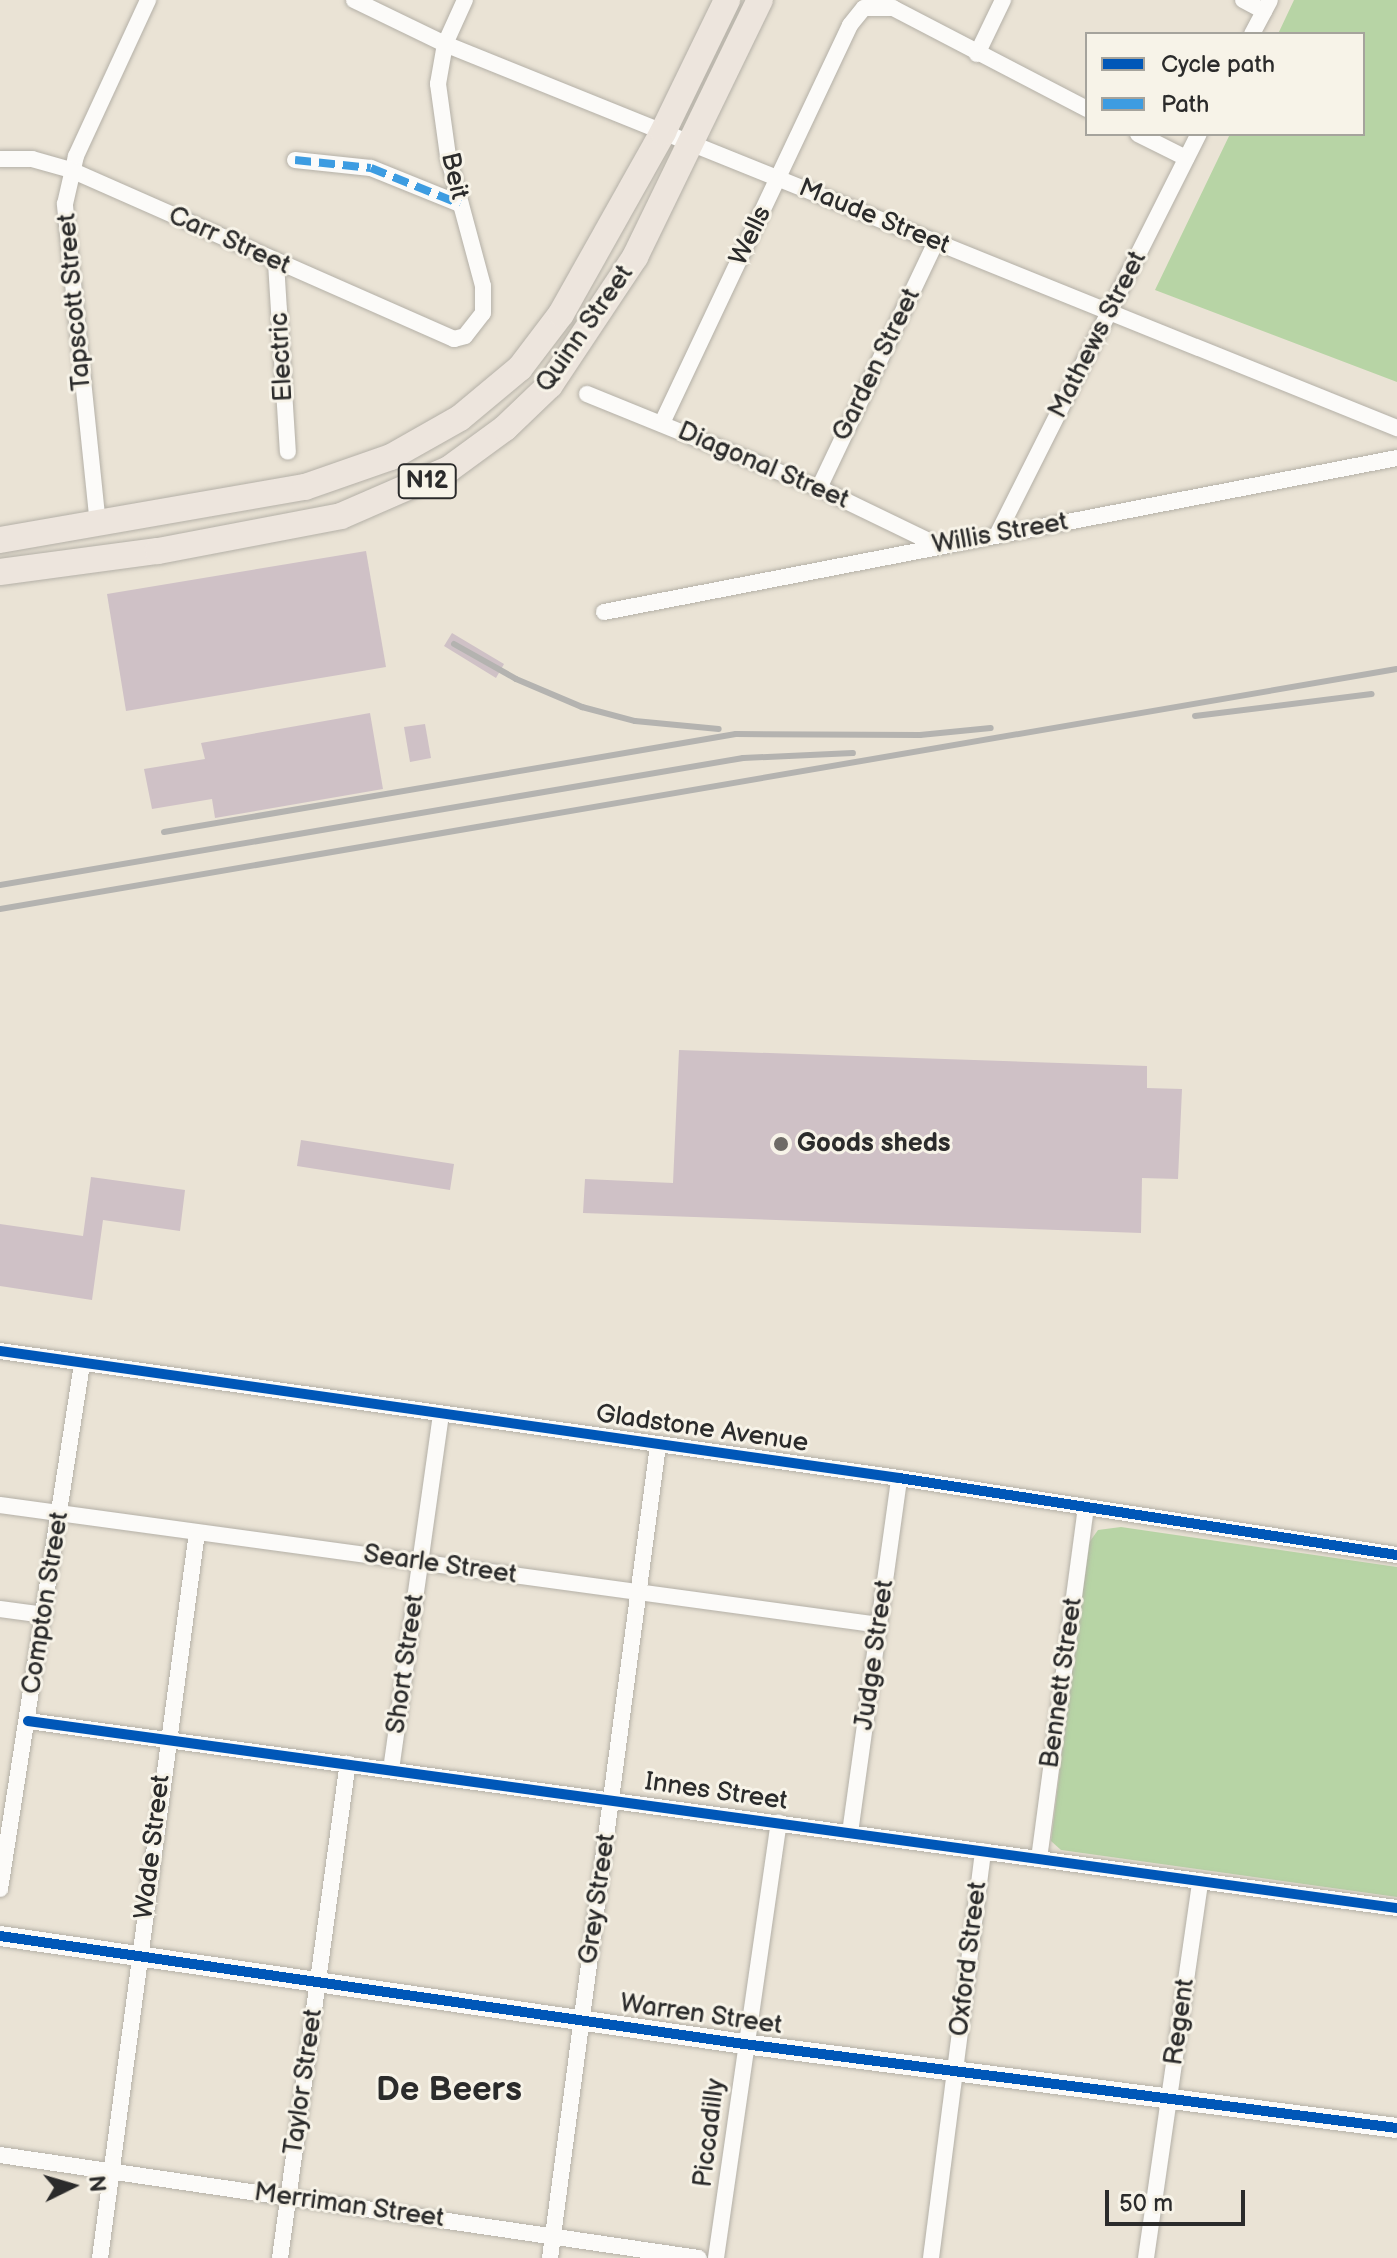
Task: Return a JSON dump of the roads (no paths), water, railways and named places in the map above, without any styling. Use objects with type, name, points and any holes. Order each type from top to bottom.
[{"type":"highway","name":"Quinn Street","points":[[0,540],[305,487],[391,457],[460,418],[520,368],[561,314],[663,132],[727,0]]},
{"type":"highway","name":"Quinn Street","points":[[0,572],[158,551],[341,516],[449,469],[550,385],[635,257],[760,0]]},
{"type":"street","name":"Tapscott Street","points":[[98,525],[66,230],[71,170],[148,0]]},
{"type":"street","name":"Maude Street","points":[[354,0],[445,44],[779,177],[1110,315],[1397,428]]},
{"type":"street","name":"Beit","points":[[454,339],[474,330],[483,313],[483,286],[460,204],[439,103],[445,44],[465,0]]},
{"type":"street","points":[[1003,0],[977,54],[1085,108]]},
{"type":"street","points":[[1243,0],[1267,6],[1253,32]]},
{"type":"street","name":"Wells","points":[[662,423],[850,25],[864,8],[893,8],[977,54]]},
{"type":"street","points":[[1142,136],[1186,158]]},
{"type":"street","name":"Mathews Street","points":[[997,535],[1198,136]]},
{"type":"street","name":"Carr Street","points":[[0,159],[32,159],[71,170],[454,339]]},
{"type":"street","points":[[295,160],[371,168],[460,204]]},
{"type":"street","name":"Garden Street","points":[[819,488],[936,242]]},
{"type":"street","name":"Electric","points":[[276,263],[288,452]]},
{"type":"street","name":"Diagonal Street","points":[[587,394],[819,488],[937,545]]},
{"type":"street","name":"Willis Street","points":[[604,612],[1397,458]]},
{"type":"street","name":"Gladstone Avenue","points":[[0,1351],[441,1416],[899,1478],[1397,1555]]},
{"type":"street","name":"Compton Street","points":[[0,1889],[6,1812],[28,1721],[82,1364]]},
{"type":"street","name":"Short Street","points":[[391,1770],[441,1416]]},
{"type":"street","name":"Grey Street","points":[[550,2258],[658,1445]]},
{"type":"street","name":"Judge Street","points":[[850,1833],[899,1478]]},
{"type":"street","name":"Searle Street","points":[[0,1505],[879,1625]]},
{"type":"street","name":"Bennett Street","points":[[1039,1859],[1086,1507]]},
{"type":"street","name":"Wade Street","points":[[100,2258],[141,1957],[166,1739],[197,1532]]},
{"type":"street","points":[[0,1609],[45,1615]]},
{"type":"street","name":"Innes Street","points":[[28,1721],[1397,1908]]},
{"type":"street","name":"Taylor Street","points":[[280,2258],[348,1764]]},
{"type":"street","name":"Piccadilly","points":[[716,2258],[744,2044],[779,1823]]},
{"type":"street","name":"Oxford Street","points":[[931,2258],[983,1851]]},
{"type":"street","name":"Regent","points":[[1146,2258],[1200,1881]]},
{"type":"street","name":"Warren Street","points":[[0,1936],[744,2044],[1397,2128]]},
{"type":"street","name":"Merriman Street","points":[[0,2155],[698,2258]]},
{"type":"railway","points":[[454,644],[516,679],[582,707],[635,721],[719,729]]},
{"type":"railway","points":[[0,909],[1397,669]]},
{"type":"railway","points":[[1195,716],[1372,694]]},
{"type":"railway","points":[[164,832],[736,734],[920,735],[991,728]]},
{"type":"railway","points":[[0,885],[743,758],[853,753]]},
{"type":"place","name":"Goods sheds","points":[[781,1144]]},
{"type":"district","name":"De Beers","points":[[449,2090]]}]
